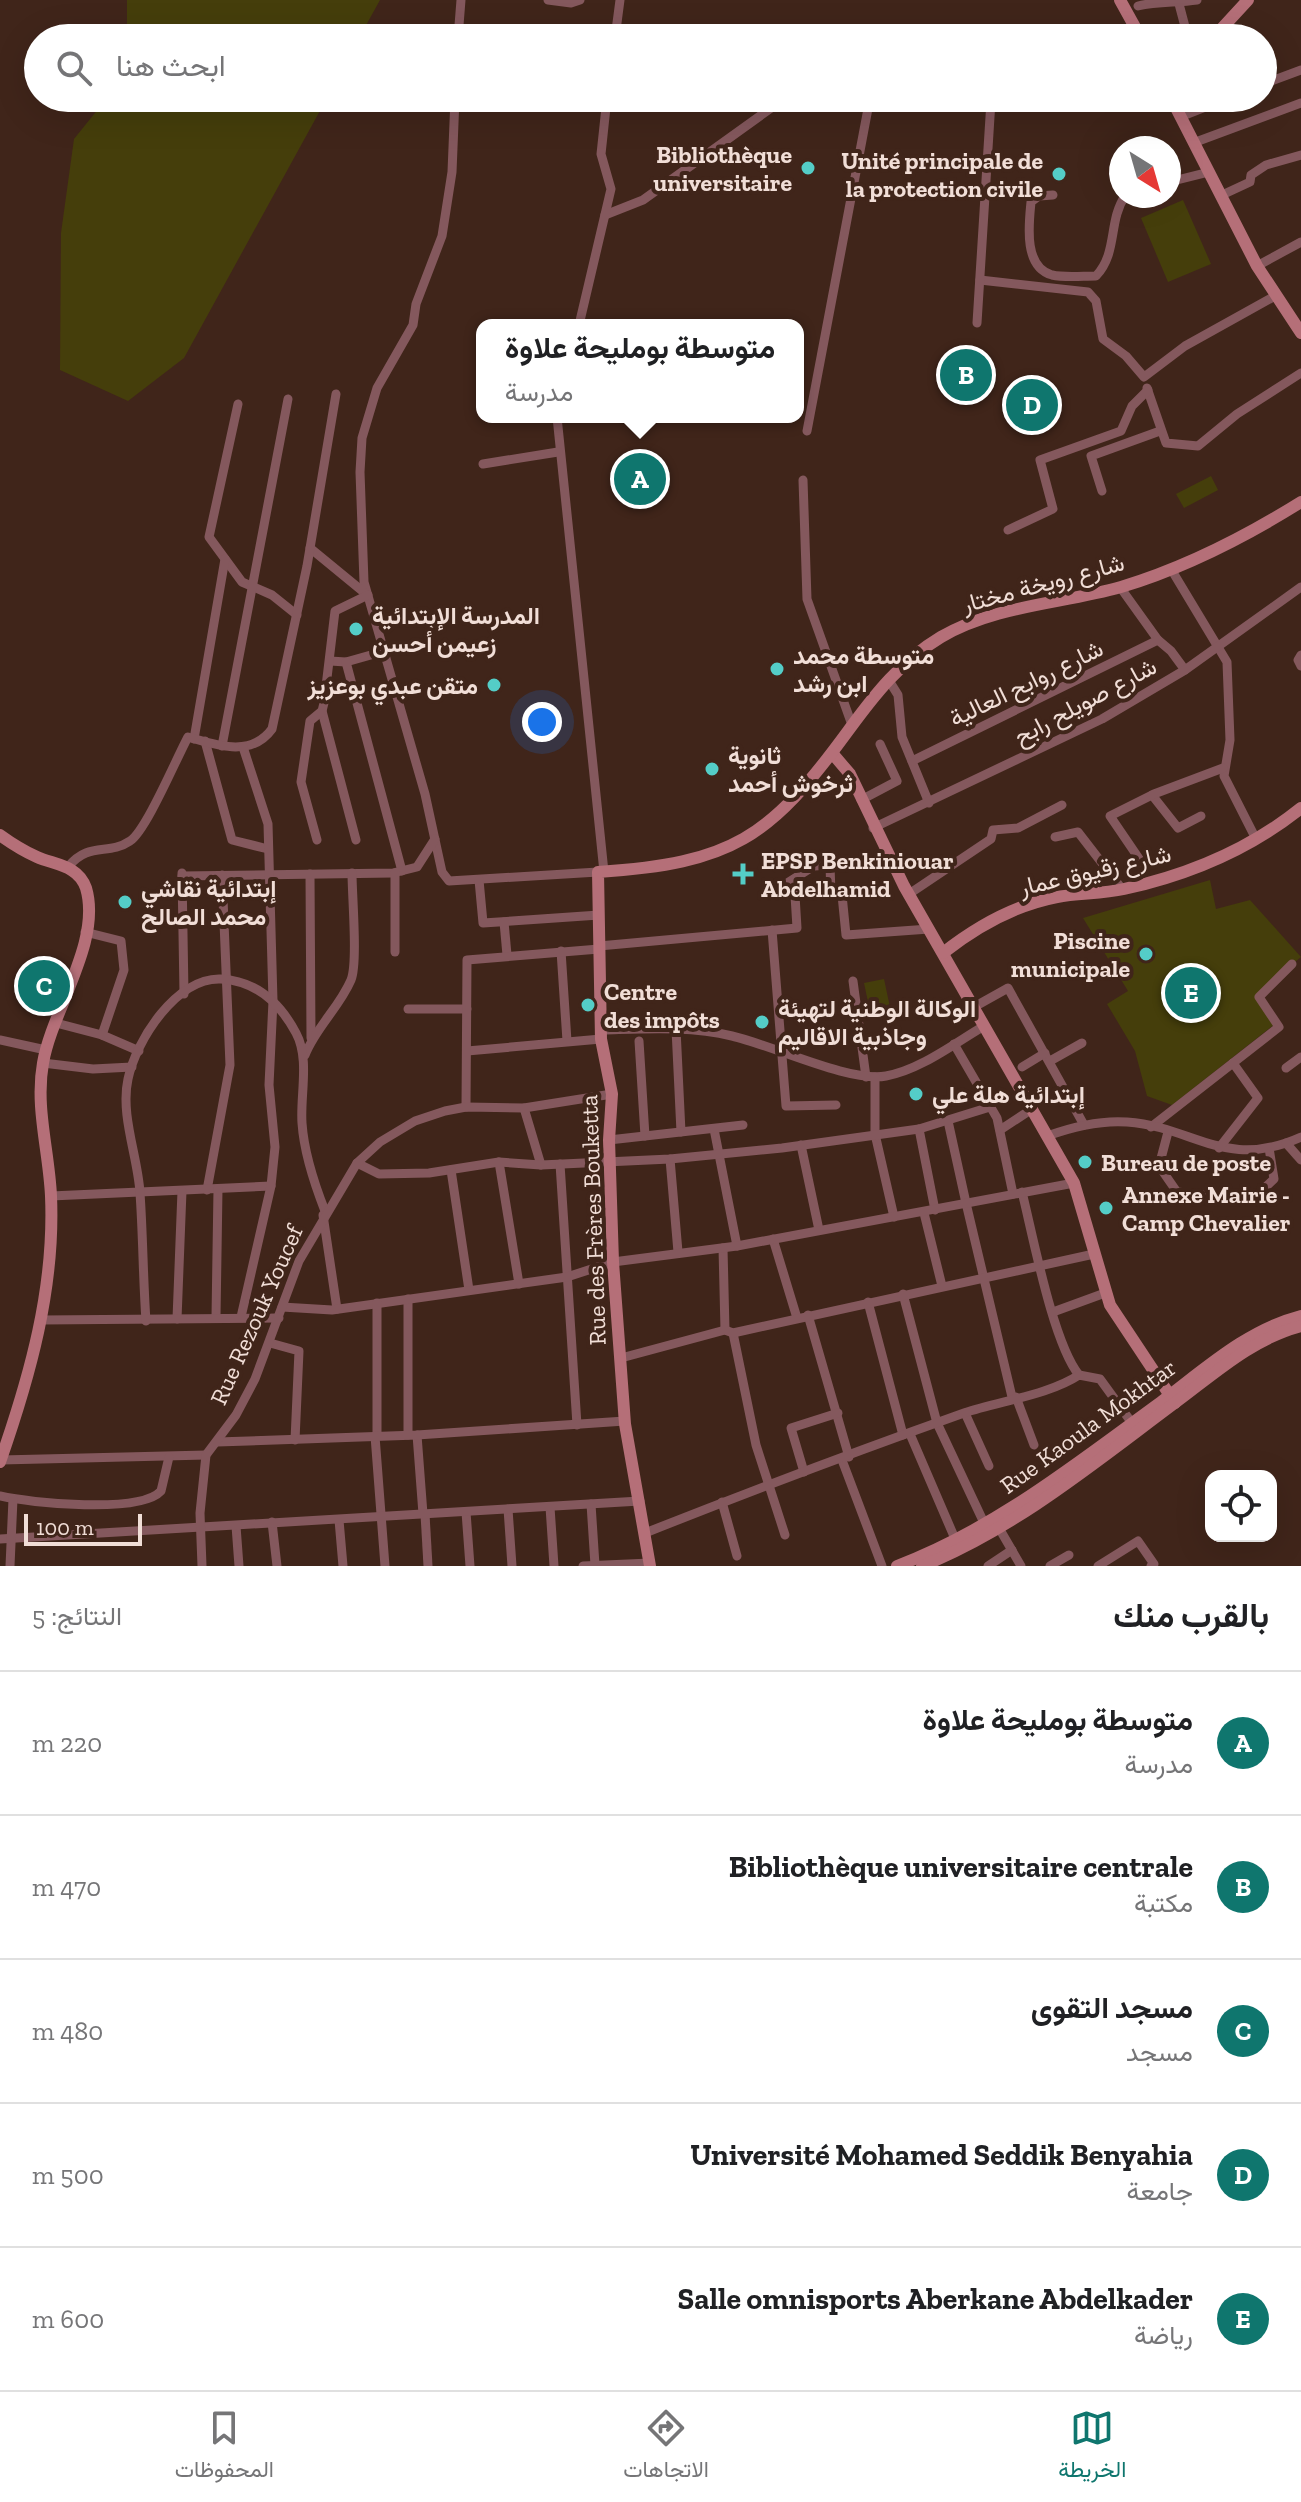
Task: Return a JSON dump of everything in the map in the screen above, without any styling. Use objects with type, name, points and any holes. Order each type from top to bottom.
[{"type":"main road","points":[[1120,0],[1133,24]]},
{"type":"main road","points":[[1234,24],[1248,0]]},
{"type":"main road","points":[[1178,112],[1257,266],[1301,333]]},
{"type":"main road","name":"شارع رويخة مختار","points":[[601,872],[679,865],[734,845],[791,804],[888,679],[917,653],[963,626],[996,614],[1120,587],[1171,569],[1259,527],[1301,502]]},
{"type":"main road","points":[[832,753],[850,774],[873,828],[909,894],[1074,1183],[1084,1207],[1105,1293],[1131,1341],[1172,1399]]},
{"type":"main road","name":"شارع زقيوق عمار","points":[[943,953],[988,923],[1032,904],[1122,889],[1206,864],[1256,839],[1301,808]]},
{"type":"main road","points":[[0,835],[38,858],[68,867],[82,879],[86,888],[85,932],[44,1056],[41,1112],[51,1196],[51,1258],[42,1320],[1,1461]]},
{"type":"main road","name":"Rue des Frères Bouketta","points":[[601,872],[599,948],[602,1034],[612,1094],[609,1162],[613,1262],[625,1421],[651,1565]]},
{"type":"main road","name":"Rue Kaoula Mokhtar","points":[[922,1566],[999,1528],[1256,1333],[1301,1316]]},
{"type":"main road","name":"Rue Kaoula Mokhtar","points":[[897,1566],[985,1525],[1132,1423],[1257,1344],[1301,1326]]},
{"type":"street","points":[[459,24],[461,0]]},
{"type":"street","points":[[548,0],[571,3],[580,0]]},
{"type":"street","points":[[617,24],[620,0]]},
{"type":"street","points":[[1138,6],[1163,0],[1197,0]]},
{"type":"street","points":[[1178,2],[1184,24]]},
{"type":"street","points":[[1277,79],[1301,70]]},
{"type":"street","points":[[1277,112],[1301,103]]},
{"type":"street","points":[[454,112],[452,172],[442,236],[416,304],[413,325],[383,374],[362,438],[361,550],[368,595],[442,872],[449,881],[601,872],[557,423]]},
{"type":"street","points":[[580,319],[611,189],[601,154],[606,112]]},
{"type":"street","points":[[605,215],[643,200],[766,112]]},
{"type":"street","points":[[807,431],[867,112]]},
{"type":"street","points":[[977,323],[990,112]]},
{"type":"street","points":[[1180,117],[1193,112]]},
{"type":"street","points":[[1193,143],[1277,112]]},
{"type":"street","points":[[1222,195],[1250,182],[1251,175],[1266,165],[1301,155]]},
{"type":"street","points":[[1181,179],[1209,172]]},
{"type":"street","points":[[1053,195],[1039,196],[1031,202],[1029,237],[1037,264],[1049,274],[1096,276],[1105,267],[1113,243],[1118,208]]},
{"type":"street","points":[[1257,266],[1301,242]]},
{"type":"street","points":[[980,280],[1088,292],[1096,301],[1103,339],[1126,356],[1144,377],[1160,431],[1171,446],[1198,446],[1237,414],[1301,373]]},
{"type":"street","points":[[1144,377],[1185,346],[1275,296]]},
{"type":"street","points":[[1008,530],[1053,509],[1040,460],[1121,431],[1132,406],[1148,390]]},
{"type":"street","points":[[68,867],[91,849],[130,841],[138,832],[188,737],[222,746],[243,747],[260,743],[275,724],[310,548],[336,394]]},
{"type":"street","points":[[222,746],[288,399]]},
{"type":"street","points":[[238,404],[209,537],[242,582],[272,595],[297,615]]},
{"type":"street","points":[[1102,491],[1091,456],[1160,431]]},
{"type":"street","points":[[483,464],[558,452]]},
{"type":"street","points":[[803,480],[807,599],[852,725]]},
{"type":"street","points":[[310,548],[368,595]]},
{"type":"street","points":[[194,739],[225,559]]},
{"type":"street","points":[[1171,569],[1228,666],[1230,740],[1223,768],[1225,783],[1256,839]]},
{"type":"street","points":[[1120,587],[1158,640],[1185,670]]},
{"type":"street","name":"شارع صويلح رابح","points":[[873,828],[1102,719],[1185,670],[1301,587]]},
{"type":"street","points":[[356,840],[322,711],[335,611],[368,595]]},
{"type":"street","name":"شارع روابح العالية","points":[[912,761],[1158,640]]},
{"type":"street","points":[[330,661],[346,662],[385,651]]},
{"type":"street","points":[[1301,655],[1298,660],[1301,666]]},
{"type":"street","points":[[346,662],[398,872],[395,952]]},
{"type":"street","points":[[888,679],[898,695],[902,737],[929,803]]},
{"type":"street","points":[[317,840],[301,782],[310,721],[322,711]]},
{"type":"street","points":[[205,741],[232,840],[268,849]]},
{"type":"street","points":[[861,800],[897,781],[880,744]]},
{"type":"street","points":[[241,1317],[271,1186],[275,1147],[269,1085],[273,1001],[267,874],[268,824],[243,747]]},
{"type":"street","points":[[1142,863],[1110,816],[1152,795],[1223,768]]},
{"type":"street","points":[[1152,795],[1178,828],[1201,816]]},
{"type":"street","points":[[909,894],[991,839],[993,830],[1018,828],[1062,805]]},
{"type":"street","points":[[1055,837],[1078,832],[1122,889]]},
{"type":"street","points":[[184,994],[182,873],[398,872],[417,867],[435,839]]},
{"type":"street","points":[[784,885],[814,866],[891,861]]},
{"type":"street","points":[[830,865],[831,895],[842,895],[846,935],[929,929]]},
{"type":"street","points":[[302,1062],[311,1038],[334,1011],[353,977],[352,873]]},
{"type":"street","points":[[310,874],[311,1038]]},
{"type":"street","points":[[216,1317],[212,1189],[230,1065],[222,875]]},
{"type":"street","points":[[466,1107],[465,961],[797,928],[794,879]]},
{"type":"street","points":[[479,880],[483,923],[599,915]]},
{"type":"street","points":[[504,922],[507,955]]},
{"type":"street","points":[[772,930],[786,1106],[836,1105]]},
{"type":"street","points":[[85,932],[121,941],[125,958],[102,1035]]},
{"type":"street","points":[[561,951],[567,1041]]},
{"type":"street","points":[[1151,1127],[1279,1027],[1259,997],[1292,964]]},
{"type":"street","points":[[146,1321],[140,1192],[127,1081],[139,1051],[162,1013],[206,980],[224,979],[249,985],[273,1001],[301,1042],[302,1124],[312,1176],[324,1213],[337,1309]]},
{"type":"street","points":[[853,981],[871,1077],[875,1134],[894,1217]]},
{"type":"street","points":[[974,1007],[1008,988],[1084,1125]]},
{"type":"street","points":[[408,1009],[467,1009]]},
{"type":"street","points":[[56,1023],[102,1035],[139,1051]]},
{"type":"street","points":[[467,1051],[567,1041],[602,1034],[676,1029],[728,1035],[871,1077],[896,1073],[984,1026]]},
{"type":"street","points":[[676,1029],[681,1132]]},
{"type":"street","points":[[301,1042],[311,1038]]},
{"type":"street","points":[[0,1040],[93,1069],[132,1067]]},
{"type":"street","points":[[639,1041],[645,1136]]},
{"type":"street","points":[[1022,1067],[1082,1043]]},
{"type":"street","points":[[954,1044],[1000,1130],[1072,1367],[1079,1375],[1105,1382],[1132,1423]]},
{"type":"street","points":[[1286,1068],[1301,1057]]},
{"type":"street","points":[[1219,1148],[1258,1098],[1233,1063]]},
{"type":"street","name":"Rue Rezouk Youcef","points":[[206,1455],[236,1415],[270,1343],[299,1261],[324,1213],[357,1163],[380,1142],[415,1121],[466,1107],[524,1108],[612,1094]]},
{"type":"street","points":[[357,1163],[379,1174],[451,1170],[499,1162],[541,1165],[670,1159],[919,1129],[990,1107]]},
{"type":"street","points":[[524,1108],[541,1165]]},
{"type":"street","points":[[1000,1130],[1032,1109]]},
{"type":"street","points":[[948,1121],[1014,1397],[1034,1445]]},
{"type":"street","points":[[1047,1136],[1084,1125],[1125,1122],[1219,1148],[1269,1148],[1301,1137]]},
{"type":"street","points":[[609,1140],[743,1125]]},
{"type":"street","points":[[714,1129],[716,1153],[737,1246]]},
{"type":"street","points":[[919,1129],[935,1210]]},
{"type":"street","points":[[1168,1132],[1159,1166],[1177,1192],[1252,1200],[1274,1179],[1269,1148]]},
{"type":"street","points":[[1286,1143],[1301,1160]]},
{"type":"street","points":[[801,1145],[819,1230]]},
{"type":"street","points":[[670,1159],[678,1252]]},
{"type":"street","points":[[499,1162],[519,1284]]},
{"type":"street","points":[[560,1164],[577,1425]]},
{"type":"street","points":[[451,1170],[469,1290]]},
{"type":"street","points":[[282,1307],[337,1309],[567,1277],[613,1262],[737,1246],[1074,1183]]},
{"type":"street","points":[[51,1196],[271,1186]]},
{"type":"street","points":[[177,1319],[182,1191]]},
{"type":"street","points":[[924,1213],[942,1286]]},
{"type":"street","points":[[773,1239],[797,1318]]},
{"type":"street","points":[[723,1248],[729,1332],[768,1485],[785,1535]]},
{"type":"street","points":[[621,1358],[1094,1254]]},
{"type":"street","points":[[1053,1312],[1105,1293]]},
{"type":"street","points":[[903,1294],[937,1423],[985,1525]]},
{"type":"street","points":[[408,1299],[413,1435],[428,1566]]},
{"type":"street","points":[[868,1302],[907,1434],[956,1541]]},
{"type":"street","points":[[377,1303],[376,1436],[385,1566]]},
{"type":"street","points":[[808,1315],[838,1413],[846,1459],[882,1566]]},
{"type":"street","points":[[42,1320],[279,1318]]},
{"type":"street","points":[[270,1343],[299,1351],[295,1440]]},
{"type":"street","points":[[645,1533],[965,1413],[1068,1383],[1079,1375]]},
{"type":"street","points":[[804,1472],[791,1428],[838,1413]]},
{"type":"street","points":[[965,1413],[989,1466]]},
{"type":"street","points":[[217,1442],[413,1435],[625,1421]]},
{"type":"street","points":[[1,1461],[206,1455],[199,1528],[202,1566]]},
{"type":"street","points":[[0,1496],[110,1504],[151,1500],[163,1486],[169,1457]]},
{"type":"street","points":[[10,1566],[6,1539],[13,1499]]},
{"type":"street","points":[[6,1539],[640,1501]]},
{"type":"street","points":[[722,1502],[737,1556]]},
{"type":"street","points":[[591,1504],[595,1565]]},
{"type":"street","points":[[550,1507],[554,1566]]},
{"type":"street","points":[[508,1509],[512,1566]]},
{"type":"street","points":[[466,1512],[470,1566]]},
{"type":"street","points":[[339,1520],[343,1566]]},
{"type":"street","points":[[272,1522],[277,1566]]},
{"type":"street","points":[[236,1526],[239,1566]]},
{"type":"street","points":[[999,1528],[1021,1566]]},
{"type":"street","points":[[1098,1566],[1138,1541],[1154,1564],[1151,1566]]},
{"type":"street","points":[[988,1566],[1012,1550]]},
{"type":"street","points":[[1050,1566],[1069,1555]]},
{"type":"street","points":[[583,1566],[651,1565]]},
{"type":"shaded area","points":[[127,0],[380,0],[367,24],[127,24]]},
{"type":"shaded area","points":[[96,112],[319,112],[184,358],[128,401],[60,370],[61,233],[74,139]]},
{"type":"shaded area","points":[[1181,201],[1211,264],[1168,282],[1141,218],[1164,208],[1181,208]]},
{"type":"shaded area","points":[[1211,476],[1218,490],[1184,508],[1176,494]]},
{"type":"shaded area","points":[[1210,880],[1216,909],[1250,900],[1301,957],[1255,995],[1276,1023],[1172,1105],[1147,1096],[1135,1051],[1107,1004],[1128,991],[1083,918]]},
{"type":"shaded area","points":[[884,979],[891,1012],[871,1016],[864,983]]},
{"type":"place","name":"Bibliothèque universitaire","points":[[808,168]]},
{"type":"place","name":"Unité principale de la protection civile","points":[[1059,174]]},
{"type":"place","name":"Bibliothèque universitaire centrale","points":[[966,375]]},
{"type":"place","name":"Université Mohamed Seddik Benyahia","points":[[1032,405]]},
{"type":"place","name":"متوسطة بومليحة علاوة","points":[[640,479]]},
{"type":"place","name":"المدرسة الإبتدائية زعيمن أحسن","points":[[356,629]]},
{"type":"place","name":"متوسطة محمد ابن رشد","points":[[777,669]]},
{"type":"place","name":"متقن عبدي بوعزيز","points":[[494,685]]},
{"type":"place","name":"ثانوية ثرخوش أحمد","points":[[712,769]]},
{"type":"place","name":"EPSP Benkiniouar Abdelhamid","points":[[743,874]]},
{"type":"place","name":"إبتدائية نقاشي محمد الصالح","points":[[125,902]]},
{"type":"place","name":"Piscine municipale","points":[[1146,954]]},
{"type":"place","name":"مسجد التقوى","points":[[44,986]]},
{"type":"place","name":"Salle omnisports Aberkane Abdelkader","points":[[1191,993]]},
{"type":"place","name":"Centre des impôts","points":[[588,1005]]},
{"type":"place","name":"الوكالة الوطنية لتهيئة وجاذبية الاقاليم","points":[[762,1022]]},
{"type":"place","name":"إبتدائية هلة علي","points":[[916,1094]]},
{"type":"place","name":"Bureau de poste","points":[[1085,1162]]},
{"type":"place","name":"Annexe Mairie - Camp Chevalier","points":[[1106,1208]]}]
